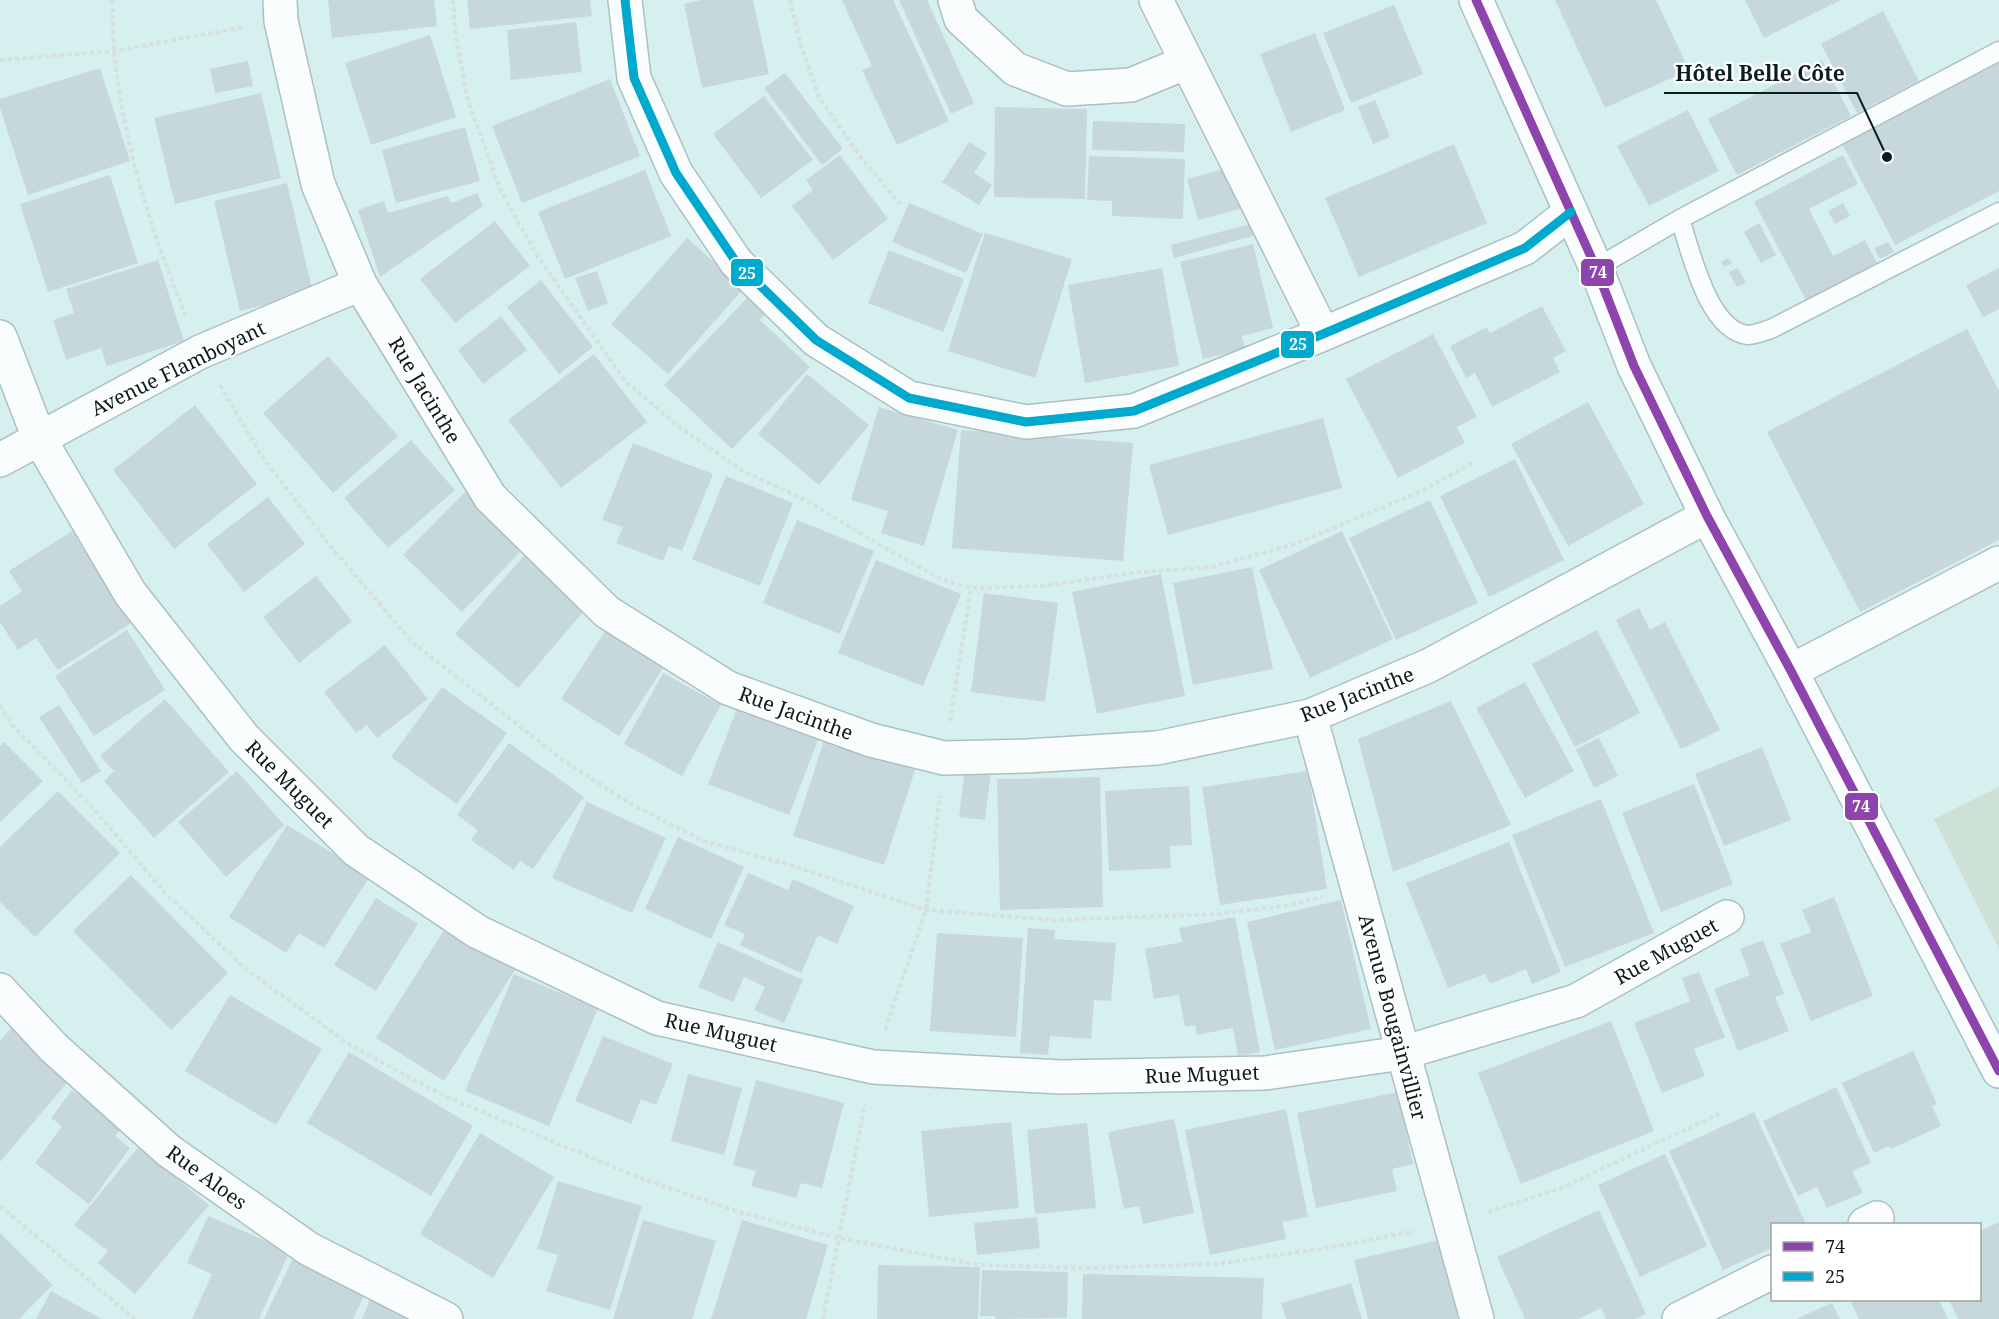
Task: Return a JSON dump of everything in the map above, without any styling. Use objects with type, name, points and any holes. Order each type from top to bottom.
[{"type":"street","points":[[625,0],[634,78],[675,173],[736,262],[816,339],[909,398],[1026,422],[1134,411],[1525,248],[1571,212]]},
{"type":"street","points":[[955,0],[962,19],[1015,69],[1067,89],[1131,85],[1186,62]]},
{"type":"street","points":[[1156,0],[1323,334]]},
{"type":"street","points":[[1476,0],[1596,268],[1634,366],[1707,516],[1791,671],[1999,1071]]},
{"type":"street","name":"Rue Jacinthe","points":[[280,10],[318,184],[360,284],[490,497],[607,612],[728,688],[871,740],[944,758],[1027,756],[1157,748],[1310,716],[1428,666],[1707,516]]},
{"type":"street","name":"Avenue Flamboyant","points":[[0,460],[200,352],[360,284]]},
{"type":"street","name":"Rue Muguet","points":[[0,337],[39,438],[130,593],[244,738],[356,850],[478,932],[657,1018],[873,1067],[1061,1077],[1265,1072],[1402,1053],[1576,1001],[1727,917]]},
{"type":"street","points":[[1791,671],[1999,563]]},
{"type":"street","name":"Avenue Bougainvillier","points":[[1310,716],[1477,1319]]},
{"type":"street","name":"Rue Aloes","points":[[0,990],[54,1048],[169,1151],[309,1249],[446,1319]]},
{"type":"street","points":[[1679,1319],[1771,1273]]},
{"type":"lane","points":[[1596,268],[1680,219],[1999,51]]},
{"type":"lane","points":[[1680,219],[1708,300],[1729,328],[1749,335],[1771,329],[1999,212]]},
{"type":"path","points":[[790,0],[801,46],[820,99],[862,159],[900,204]]},
{"type":"path","points":[[0,60],[114,51],[280,10]]},
{"type":"path","points":[[944,758],[971,588]]},
{"type":"path","points":[[0,705],[11,724],[93,808],[165,893],[247,970],[353,1047],[445,1096],[640,1178],[742,1213],[839,1238],[979,1265],[1091,1268],[1216,1264],[1339,1246],[1450,1224],[1559,1189],[1721,1113]]},
{"type":"path","points":[[0,1206],[135,1319]]},
{"type":"green space","points":[[1999,787],[1999,949],[1934,819]]},
{"type":"building","points":[[328,0],[434,0],[437,26],[332,38]]},
{"type":"building","points":[[467,0],[590,0],[592,16],[470,29]]},
{"type":"building","points":[[701,0],[753,0],[769,74],[702,88],[684,4]]},
{"type":"building","points":[[842,0],[893,0],[949,121],[897,145],[862,70],[872,66]]},
{"type":"building","points":[[899,0],[927,0],[974,103],[951,114]]},
{"type":"building","points":[[1555,0],[1656,0],[1689,70],[1605,108]]},
{"type":"building","points":[[1745,0],[1841,0],[1764,38]]},
{"type":"building","points":[[1394,5],[1423,74],[1351,103],[1323,33]]},
{"type":"building","points":[[1883,11],[1919,81],[1857,113],[1821,44]]},
{"type":"building","points":[[576,22],[582,72],[511,80],[507,30]]},
{"type":"building","points":[[1315,33],[1345,110],[1291,132],[1260,54]]},
{"type":"building","points":[[430,35],[456,117],[371,145],[345,63]]},
{"type":"building","points":[[1999,58],[1999,191],[1895,245],[1840,140]]},
{"type":"building","points":[[1822,60],[1851,116],[1737,175],[1708,119]]},
{"type":"building","points":[[248,61],[253,86],[215,93],[210,69]]},
{"type":"building","points":[[100,68],[130,161],[28,195],[0,108],[0,99]]},
{"type":"building","points":[[785,73],[843,149],[822,165],[764,88]]},
{"type":"building","points":[[610,79],[640,156],[522,203],[492,126]]},
{"type":"building","points":[[261,93],[281,178],[175,204],[154,118]]},
{"type":"building","points":[[764,96],[813,160],[761,198],[713,134]]},
{"type":"building","points":[[1375,100],[1390,137],[1373,144],[1358,107]]},
{"type":"building","points":[[995,107],[1087,109],[1085,199],[994,197]]},
{"type":"building","points":[[1688,110],[1719,171],[1649,206],[1617,146]]},
{"type":"building","points":[[1093,121],[1185,124],[1184,152],[1092,150]]},
{"type":"building","points":[[465,127],[480,181],[396,203],[382,150]]},
{"type":"building","points":[[969,142],[987,153],[974,173],[992,185],[979,205],[942,182]]},
{"type":"building","points":[[1454,144],[1487,223],[1359,277],[1325,198]]},
{"type":"building","points":[[840,155],[888,219],[833,260],[792,206],[813,190],[806,180]]},
{"type":"building","points":[[1843,155],[1858,184],[1809,209],[1833,256],[1865,240],[1877,263],[1806,300],[1754,202]]},
{"type":"building","points":[[1089,156],[1185,159],[1183,219],[1112,216],[1112,201],[1087,200]]},
{"type":"building","points":[[1231,167],[1243,208],[1198,220],[1187,179]]},
{"type":"building","points":[[645,170],[671,236],[565,279],[538,212]]},
{"type":"building","points":[[110,175],[138,263],[48,292],[20,204]]},
{"type":"building","points":[[287,183],[313,293],[240,311],[214,201]]},
{"type":"building","points":[[477,193],[483,206],[380,277],[358,210],[384,201],[388,213],[447,196],[452,203]]},
{"type":"building","points":[[909,203],[983,234],[966,273],[892,242]]},
{"type":"building","points":[[1843,203],[1850,216],[1835,224],[1828,211]]},
{"type":"building","points":[[495,221],[530,266],[455,323],[420,279]]},
{"type":"building","points":[[1759,223],[1776,255],[1761,263],[1744,232]]},
{"type":"building","points":[[1250,224],[1253,236],[1174,258],[1171,245]]},
{"type":"building","points":[[985,233],[1072,259],[1035,378],[948,351]]},
{"type":"building","points":[[687,238],[744,288],[668,374],[611,324]]},
{"type":"building","points":[[1888,242],[1894,252],[1880,259],[1874,248]]},
{"type":"building","points":[[1253,244],[1273,328],[1242,336],[1245,349],[1203,359],[1180,262]]},
{"type":"building","points":[[889,250],[964,279],[943,332],[868,303]]},
{"type":"building","points":[[1728,258],[1732,263],[1724,267],[1721,262]]},
{"type":"building","points":[[158,260],[184,341],[107,366],[101,348],[66,360],[53,320],[74,313],[66,289]]},
{"type":"building","points":[[1162,268],[1179,366],[1085,383],[1068,285]]},
{"type":"building","points":[[1738,268],[1746,283],[1737,287],[1729,272]]},
{"type":"building","points":[[1999,268],[1999,309],[1983,317],[1966,285]]},
{"type":"building","points":[[597,271],[608,303],[588,311],[575,278]]},
{"type":"building","points":[[541,280],[593,347],[559,374],[507,307]]},
{"type":"building","points":[[749,296],[766,313],[760,320],[810,367],[732,449],[664,385]]},
{"type":"building","points":[[1542,306],[1566,351],[1553,358],[1560,372],[1492,407],[1475,373],[1466,378],[1450,346],[1487,327],[1490,333]]},
{"type":"building","points":[[501,316],[527,350],[483,384],[458,350]]},
{"type":"building","points":[[1967,329],[1999,391],[1999,540],[1860,612],[1767,432]]},
{"type":"building","points":[[1433,334],[1477,417],[1457,427],[1465,443],[1398,478],[1346,379]]},
{"type":"building","points":[[594,354],[647,422],[561,488],[508,420]]},
{"type":"building","points":[[328,356],[398,436],[333,493],[263,413]]},
{"type":"building","points":[[807,374],[869,425],[819,485],[758,434]]},
{"type":"building","points":[[1588,402],[1644,504],[1568,546],[1511,444]]},
{"type":"building","points":[[195,405],[257,484],[174,549],[113,470]]},
{"type":"building","points":[[879,407],[958,430],[924,546],[881,533],[888,511],[851,500]]},
{"type":"building","points":[[1323,418],[1342,488],[1168,535],[1149,465]]},
{"type":"building","points":[[961,430],[1133,443],[1123,561],[952,548]]},
{"type":"building","points":[[411,440],[455,490],[388,548],[344,498]]},
{"type":"building","points":[[633,443],[713,474],[682,551],[669,546],[663,561],[616,543],[623,527],[602,520]]},
{"type":"building","points":[[1515,459],[1564,560],[1489,597],[1440,496]]},
{"type":"building","points":[[726,476],[793,503],[760,586],[692,559]]},
{"type":"building","points":[[465,492],[523,549],[462,612],[403,555]]},
{"type":"building","points":[[268,497],[305,544],[244,592],[207,544]]},
{"type":"building","points":[[1430,500],[1478,603],[1396,640],[1349,538]]},
{"type":"building","points":[[797,520],[874,551],[840,634],[763,603]]},
{"type":"building","points":[[72,531],[131,623],[58,670],[36,638],[18,650],[0,622],[0,606],[22,591],[9,571]]},
{"type":"building","points":[[1342,531],[1393,639],[1310,678],[1259,570]]},
{"type":"building","points":[[528,551],[590,604],[518,688],[455,634]]},
{"type":"building","points":[[876,560],[961,594],[923,686],[838,653]]},
{"type":"building","points":[[1252,567],[1273,669],[1193,685],[1173,583]]},
{"type":"building","points":[[1161,574],[1185,696],[1097,714],[1072,592]]},
{"type":"building","points":[[316,576],[352,621],[299,663],[263,617]]},
{"type":"building","points":[[984,593],[1058,603],[1045,702],[971,692]]},
{"type":"building","points":[[1639,608],[1650,630],[1665,622],[1720,730],[1681,749],[1616,620]]},
{"type":"building","points":[[607,628],[665,665],[619,736],[561,699]]},
{"type":"building","points":[[127,630],[165,690],[94,736],[55,676]]},
{"type":"building","points":[[1597,630],[1640,713],[1575,747],[1532,664]]},
{"type":"building","points":[[385,645],[428,699],[377,738],[367,725],[356,733],[324,692]]},
{"type":"building","points":[[663,673],[721,705],[682,776],[624,744]]},
{"type":"building","points":[[1525,682],[1574,771],[1525,798],[1476,708]]},
{"type":"building","points":[[442,687],[507,733],[457,804],[391,757]]},
{"type":"building","points":[[165,699],[229,772],[154,838],[104,781],[114,771],[100,756]]},
{"type":"building","points":[[740,701],[821,732],[789,815],[708,784]]},
{"type":"building","points":[[1451,701],[1511,825],[1393,872],[1358,739]]},
{"type":"building","points":[[59,705],[101,771],[82,783],[39,717]]},
{"type":"building","points":[[827,732],[918,761],[884,865],[793,836]]},
{"type":"building","points":[[1599,738],[1618,776],[1594,788],[1576,749]]},
{"type":"building","points":[[4,742],[43,781],[0,822],[0,746]]},
{"type":"building","points":[[509,743],[584,797],[533,869],[520,861],[514,870],[471,840],[478,830],[457,815]]},
{"type":"building","points":[[1762,747],[1791,820],[1724,846],[1695,774]]},
{"type":"building","points":[[965,768],[991,771],[985,820],[959,817]]},
{"type":"building","points":[[237,771],[284,825],[226,877],[178,822]]},
{"type":"building","points":[[1308,771],[1327,889],[1220,905],[1202,787]]},
{"type":"building","points":[[1100,777],[1103,907],[1000,910],[997,779]]},
{"type":"building","points":[[1694,784],[1733,884],[1661,912],[1622,813]]},
{"type":"building","points":[[1189,786],[1192,845],[1170,846],[1171,868],[1109,871],[1105,791]]},
{"type":"building","points":[[58,791],[120,853],[35,937],[0,902],[0,847]]},
{"type":"building","points":[[1601,799],[1654,933],[1565,967],[1512,835]]},
{"type":"building","points":[[587,802],[666,838],[632,913],[552,878]]},
{"type":"building","points":[[287,825],[370,876],[324,948],[299,933],[286,953],[229,917]]},
{"type":"building","points":[[678,837],[744,867],[711,939],[645,909]]},
{"type":"building","points":[[1509,842],[1561,972],[1532,984],[1526,969],[1490,984],[1485,974],[1448,988],[1406,883]]},
{"type":"building","points":[[748,873],[788,890],[793,879],[854,906],[837,944],[818,935],[801,973],[740,945],[745,934],[724,925]]},
{"type":"building","points":[[131,875],[228,973],[171,1030],[73,931]]},
{"type":"building","points":[[1834,897],[1873,996],[1811,1021],[1780,944],[1811,932],[1802,910]]},
{"type":"building","points":[[376,898],[418,924],[376,991],[334,965]]},
{"type":"building","points":[[1341,900],[1371,1029],[1275,1050],[1247,922]]},
{"type":"building","points":[[1235,917],[1260,1052],[1238,1056],[1233,1028],[1197,1035],[1195,1025],[1185,1027],[1179,995],[1154,999],[1145,949],[1182,942],[1179,928]]},
{"type":"building","points":[[446,927],[515,970],[444,1081],[376,1038]]},
{"type":"building","points":[[1028,928],[1055,930],[1054,939],[1116,943],[1111,1001],[1094,1000],[1091,1039],[1050,1036],[1048,1055],[1020,1053]]},
{"type":"building","points":[[937,933],[1023,938],[1016,1037],[930,1031]]},
{"type":"building","points":[[1763,940],[1784,994],[1775,997],[1789,1031],[1738,1051],[1714,989],[1750,975],[1740,949]]},
{"type":"building","points":[[718,942],[803,980],[784,1023],[754,1010],[765,987],[744,977],[733,1002],[698,987]]},
{"type":"building","points":[[1699,972],[1725,1037],[1694,1049],[1705,1076],[1662,1093],[1634,1023],[1690,1001],[1682,978]]},
{"type":"building","points":[[514,974],[598,1008],[549,1126],[465,1091]]},
{"type":"building","points":[[230,995],[322,1049],[276,1125],[185,1071]]},
{"type":"building","points":[[1611,1021],[1654,1131],[1521,1184],[1478,1073]]},
{"type":"building","points":[[12,1027],[72,1077],[0,1162],[0,1041]]},
{"type":"building","points":[[603,1036],[673,1064],[656,1105],[641,1099],[631,1124],[575,1101]]},
{"type":"building","points":[[1913,1051],[1937,1104],[1932,1106],[1941,1126],[1891,1149],[1889,1146],[1874,1153],[1842,1083]]},
{"type":"building","points":[[349,1052],[473,1126],[431,1196],[307,1123]]},
{"type":"building","points":[[688,1074],[742,1088],[724,1155],[671,1141]]},
{"type":"building","points":[[756,1080],[844,1103],[822,1188],[801,1183],[796,1198],[751,1186],[756,1171],[733,1165]]},
{"type":"building","points":[[1836,1087],[1871,1163],[1852,1171],[1863,1193],[1827,1208],[1817,1187],[1798,1196],[1763,1121]]},
{"type":"building","points":[[72,1090],[122,1127],[115,1136],[130,1148],[89,1204],[35,1163],[62,1126],[51,1118]]},
{"type":"building","points":[[1398,1092],[1413,1164],[1392,1169],[1397,1191],[1316,1208],[1297,1113]]},
{"type":"building","points":[[1286,1109],[1308,1217],[1282,1222],[1286,1239],[1210,1255],[1185,1130]]},
{"type":"building","points":[[1754,1112],[1806,1223],[1771,1223],[1771,1248],[1723,1270],[1669,1151]]},
{"type":"building","points":[[1174,1119],[1194,1213],[1143,1224],[1139,1206],[1124,1209],[1108,1132]]},
{"type":"building","points":[[1011,1122],[1019,1208],[929,1217],[921,1131]]},
{"type":"building","points":[[1087,1123],[1096,1208],[1035,1214],[1027,1130]]},
{"type":"building","points":[[480,1133],[554,1177],[493,1278],[420,1234]]},
{"type":"building","points":[[145,1139],[152,1158],[209,1205],[135,1294],[98,1263],[108,1251],[74,1225]]},
{"type":"building","points":[[1665,1154],[1707,1246],[1640,1277],[1598,1185]]},
{"type":"building","points":[[558,1181],[642,1206],[610,1310],[546,1291],[558,1255],[537,1249]]},
{"type":"building","points":[[1599,1210],[1646,1314],[1635,1319],[1606,1319],[1601,1308],[1578,1319],[1525,1319],[1497,1257]]},
{"type":"building","points":[[208,1216],[290,1251],[259,1319],[192,1319],[212,1274],[187,1263]]},
{"type":"building","points":[[1037,1217],[1040,1248],[977,1255],[974,1223]]},
{"type":"building","points":[[643,1220],[716,1241],[692,1319],[613,1319]]},
{"type":"building","points":[[742,1220],[828,1245],[806,1319],[711,1319]]},
{"type":"building","points":[[1999,1222],[1999,1319],[1958,1319],[1949,1301],[1981,1301],[1981,1231]]},
{"type":"building","points":[[0,1233],[53,1285],[19,1319],[0,1319]]},
{"type":"building","points":[[1439,1240],[1458,1319],[1368,1319],[1354,1260]]},
{"type":"building","points":[[296,1252],[369,1285],[353,1319],[264,1319]]},
{"type":"building","points":[[878,1265],[980,1267],[978,1319],[877,1319]]},
{"type":"building","points":[[982,1270],[1068,1272],[1067,1318],[995,1319],[995,1316],[980,1316]]},
{"type":"building","points":[[1083,1274],[1264,1278],[1262,1319],[1082,1319]]},
{"type":"building","points":[[1351,1283],[1362,1319],[1286,1319],[1281,1303]]},
{"type":"building","points":[[51,1291],[102,1319],[36,1319]]},
{"type":"building","points":[[373,1292],[437,1319],[362,1319]]},
{"type":"building","points":[[1850,1301],[1939,1301],[1948,1319],[1859,1319]]},
{"type":"building","points":[[1832,1303],[1840,1319],[1796,1319]]},
{"type":"transit line","name":"25","points":[[625,0],[634,78],[676,173],[736,262],[816,340],[909,398],[1026,422],[1134,411],[1525,248],[1571,212]]},
{"type":"transit line","name":"74","points":[[1476,0],[1596,268],[1634,366],[1707,516],[1791,671],[1999,1071]]},
{"type":"place","name":"Hôtel Belle Côte","points":[[1887,157]]}]
